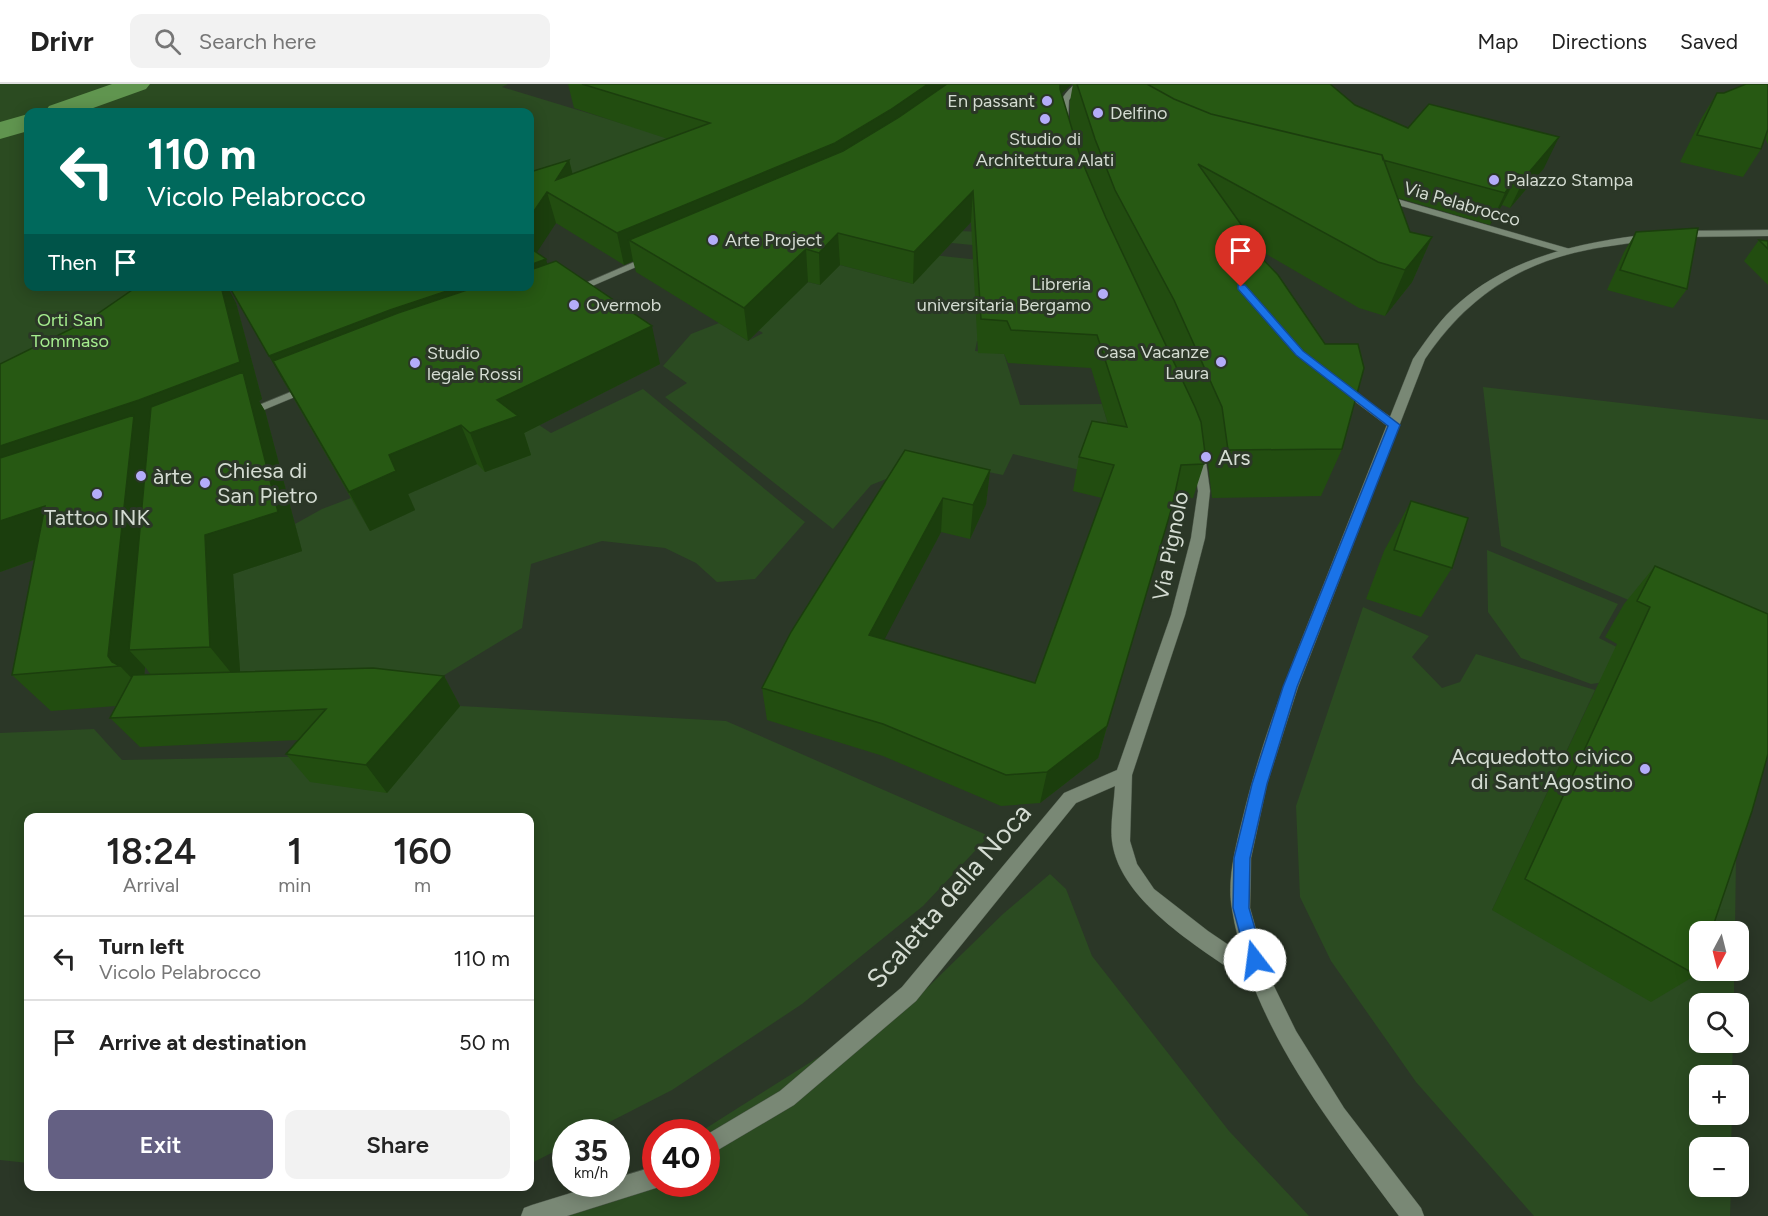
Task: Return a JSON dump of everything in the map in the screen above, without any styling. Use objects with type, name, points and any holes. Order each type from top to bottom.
[{"type":"street","points":[[1067,132],[1062,105],[1064,99],[1085,86]]},
{"type":"street","name":"Via Pelabrocco","points":[[1367,194],[1567,251]]},
{"type":"street","points":[[1413,1216],[1315,1083],[1289,1038],[1260,978],[1241,908],[1242,858],[1259,784],[1290,687],[1419,359],[1431,338],[1445,321],[1481,289],[1498,278],[1525,265],[1567,251],[1638,238],[1703,232],[1768,233]]},
{"type":"street","points":[[563,294],[664,253]]},
{"type":"street","points":[[1332,378],[1394,425]]},
{"type":"street","points":[[235,417],[322,382]]},
{"type":"street","name":"Via Pignolo","points":[[1195,445],[1199,456],[1204,491],[1198,538],[1178,615],[1124,775],[1121,841],[1126,859],[1148,895],[1260,978]]},
{"type":"street","name":"Scaletta della Noca","points":[[720,1139],[787,1098],[909,994],[1070,798],[1124,775]]},
{"type":"street","points":[[531,1216],[642,1181]]},
{"type":"green space","name":"Orti San Tommaso","points":[[0,84],[508,84],[502,87],[627,125],[727,109],[660,171],[534,204],[534,108],[24,108],[24,291],[141,291],[117,300],[156,326],[0,413]]},
{"type":"green space","points":[[961,173],[1000,174],[1007,189],[979,188],[976,207],[958,209],[959,231],[982,232],[982,246],[942,242],[933,255],[1042,267],[1050,286],[975,288],[975,306],[1069,306],[1069,336],[1007,329],[992,341],[977,341],[975,351],[1004,354],[1020,405],[1102,404],[1117,454],[1114,454],[1114,460],[1086,455],[1080,470],[1013,454],[1003,475],[925,459],[916,467],[871,485],[833,529],[665,397],[687,383],[663,366],[691,334],[719,323],[748,341],[763,333],[733,315],[766,294],[789,300],[808,282],[820,285],[840,265],[913,284],[926,270],[885,259],[923,217],[917,215],[928,198],[962,206],[969,198],[961,194]]},
{"type":"green space","points":[[1483,387],[1768,420],[1768,659],[1501,546]]},
{"type":"green space","points":[[643,389],[805,522],[755,579],[717,582],[696,563],[665,548],[602,541],[531,564],[522,628],[423,688],[241,689],[233,574],[302,551],[295,524],[322,509],[351,498],[370,531],[415,510],[408,494],[461,471],[511,439],[539,425],[551,433]]},
{"type":"green space","points":[[1487,550],[1618,604],[1599,638],[1652,665],[1627,679],[1591,684],[1521,658],[1488,612]]},
{"type":"green space","points":[[1363,607],[1429,636],[1412,657],[1442,688],[1460,682],[1476,654],[1595,690],[1492,910],[1736,856],[1735,921],[1689,921],[1689,981],[1734,981],[1734,993],[1689,993],[1689,1053],[1733,1053],[1732,1065],[1689,1065],[1689,1125],[1732,1125],[1731,1137],[1689,1137],[1689,1197],[1731,1197],[1730,1216],[1534,1216],[1416,1082],[1331,961],[1300,897],[1296,806]]},
{"type":"green space","points":[[460,706],[726,721],[989,836],[923,906],[802,1004],[672,1090],[615,1119],[552,1119],[552,1153],[534,1162],[534,813],[24,813],[24,1163],[0,1160],[0,733],[94,729],[122,760],[332,756],[386,793]]},
{"type":"green space","points":[[1050,874],[1066,889],[1092,956],[1229,1131],[1309,1216],[569,1216],[599,1197],[630,1197],[630,1177],[642,1169],[642,1197],[720,1197],[720,1119],[925,990],[1003,914]]},
{"type":"building","points":[[582,84],[928,84],[835,143],[617,233],[547,192],[534,211],[534,171],[569,160],[556,180],[710,123]]},
{"type":"building","points":[[947,84],[1060,84],[1081,159],[1201,422],[1204,464],[1181,465],[1172,507],[1107,726],[1047,772],[1006,775],[883,724],[762,688],[791,632],[905,450],[990,470],[973,505],[943,498],[869,635],[1035,683],[1114,465],[1079,457],[1092,421],[1127,427],[1097,335],[1011,330],[1007,321],[981,319],[973,191],[914,252],[838,233],[819,253],[806,249],[744,308],[629,240],[843,151]]},
{"type":"building","points":[[1077,84],[1147,84],[1174,99],[1211,114],[1382,155],[1410,232],[1432,237],[1405,270],[1378,262],[1198,164],[1250,237],[1249,245],[1278,275],[1325,344],[1358,344],[1364,368],[1342,449],[1228,450],[1222,407],[1174,300],[1115,190]]},
{"type":"building","points":[[1147,84],[1330,84],[1355,105],[1408,128],[1429,104],[1559,137],[1525,177],[1518,174],[1505,193],[1383,160],[1382,155],[1211,114],[1174,99]]},
{"type":"building","points":[[1746,84],[1768,84],[1768,129],[1761,149],[1697,135],[1717,93],[1724,93]]},
{"type":"building","points":[[1698,228],[1687,289],[1620,270],[1636,232]]},
{"type":"building","points":[[1759,240],[1768,241],[1768,249]]},
{"type":"building","points":[[534,251],[546,259],[534,264]]},
{"type":"building","points":[[556,261],[652,326],[497,400],[518,416],[470,433],[461,425],[389,455],[396,471],[349,492],[273,361],[398,313],[464,291],[534,291],[534,269]]},
{"type":"building","points":[[131,291],[222,291],[240,362],[139,400],[0,446],[0,364],[87,321]]},
{"type":"building","points":[[232,291],[447,291],[390,310],[269,356]]},
{"type":"building","points":[[243,372],[278,512],[205,535],[210,647],[129,650],[151,407]]},
{"type":"building","points":[[134,415],[108,656],[112,662],[120,666],[12,675],[45,506],[0,521],[0,458]]},
{"type":"building","points":[[1411,501],[1468,518],[1452,568],[1394,550]]},
{"type":"building","name":"Acquedotto civico di Sant'Agostino","points":[[1655,566],[1768,614],[1768,754],[1752,811],[1715,921],[1689,921],[1689,971],[1525,879],[1650,607],[1637,601]]},
{"type":"building","points":[[373,668],[444,676],[366,765],[286,754],[326,709],[110,718],[133,675]]},
{"type":"waterway","points":[[69,108],[137,84]]},
{"type":"waterway","points":[[0,131],[24,123]]},
{"type":"place","name":"En passant","points":[[1047,101]]},
{"type":"place","name":"Delfino","points":[[1098,113]]},
{"type":"place","name":"Studio di Architettura Alati","points":[[1045,119]]},
{"type":"place","name":"Palazzo Stampa","points":[[1494,180]]},
{"type":"place","name":"Arte Project","points":[[713,240]]},
{"type":"place","name":"Libreria universitaria Bergamo","points":[[1103,294]]},
{"type":"place","name":"Overmob","points":[[574,305]]},
{"type":"place","name":"Casa Vacanze Laura","points":[[1221,362]]},
{"type":"place","name":"Studio legale Rossi","points":[[415,363]]},
{"type":"place","name":"Ars","points":[[1206,457]]},
{"type":"place","name":"àrte","points":[[141,476]]},
{"type":"place","name":"Chiesa di San Pietro","points":[[205,483]]},
{"type":"place","name":"Tattoo INK","points":[[97,494]]},
{"type":"place","name":"Acquedotto civico di Sant'Agostino","points":[[1645,769]]},
{"type":"route","points":[[1241,287],[1299,353],[1394,425],[1290,687],[1259,784],[1242,858],[1241,908],[1255,960]]}]
